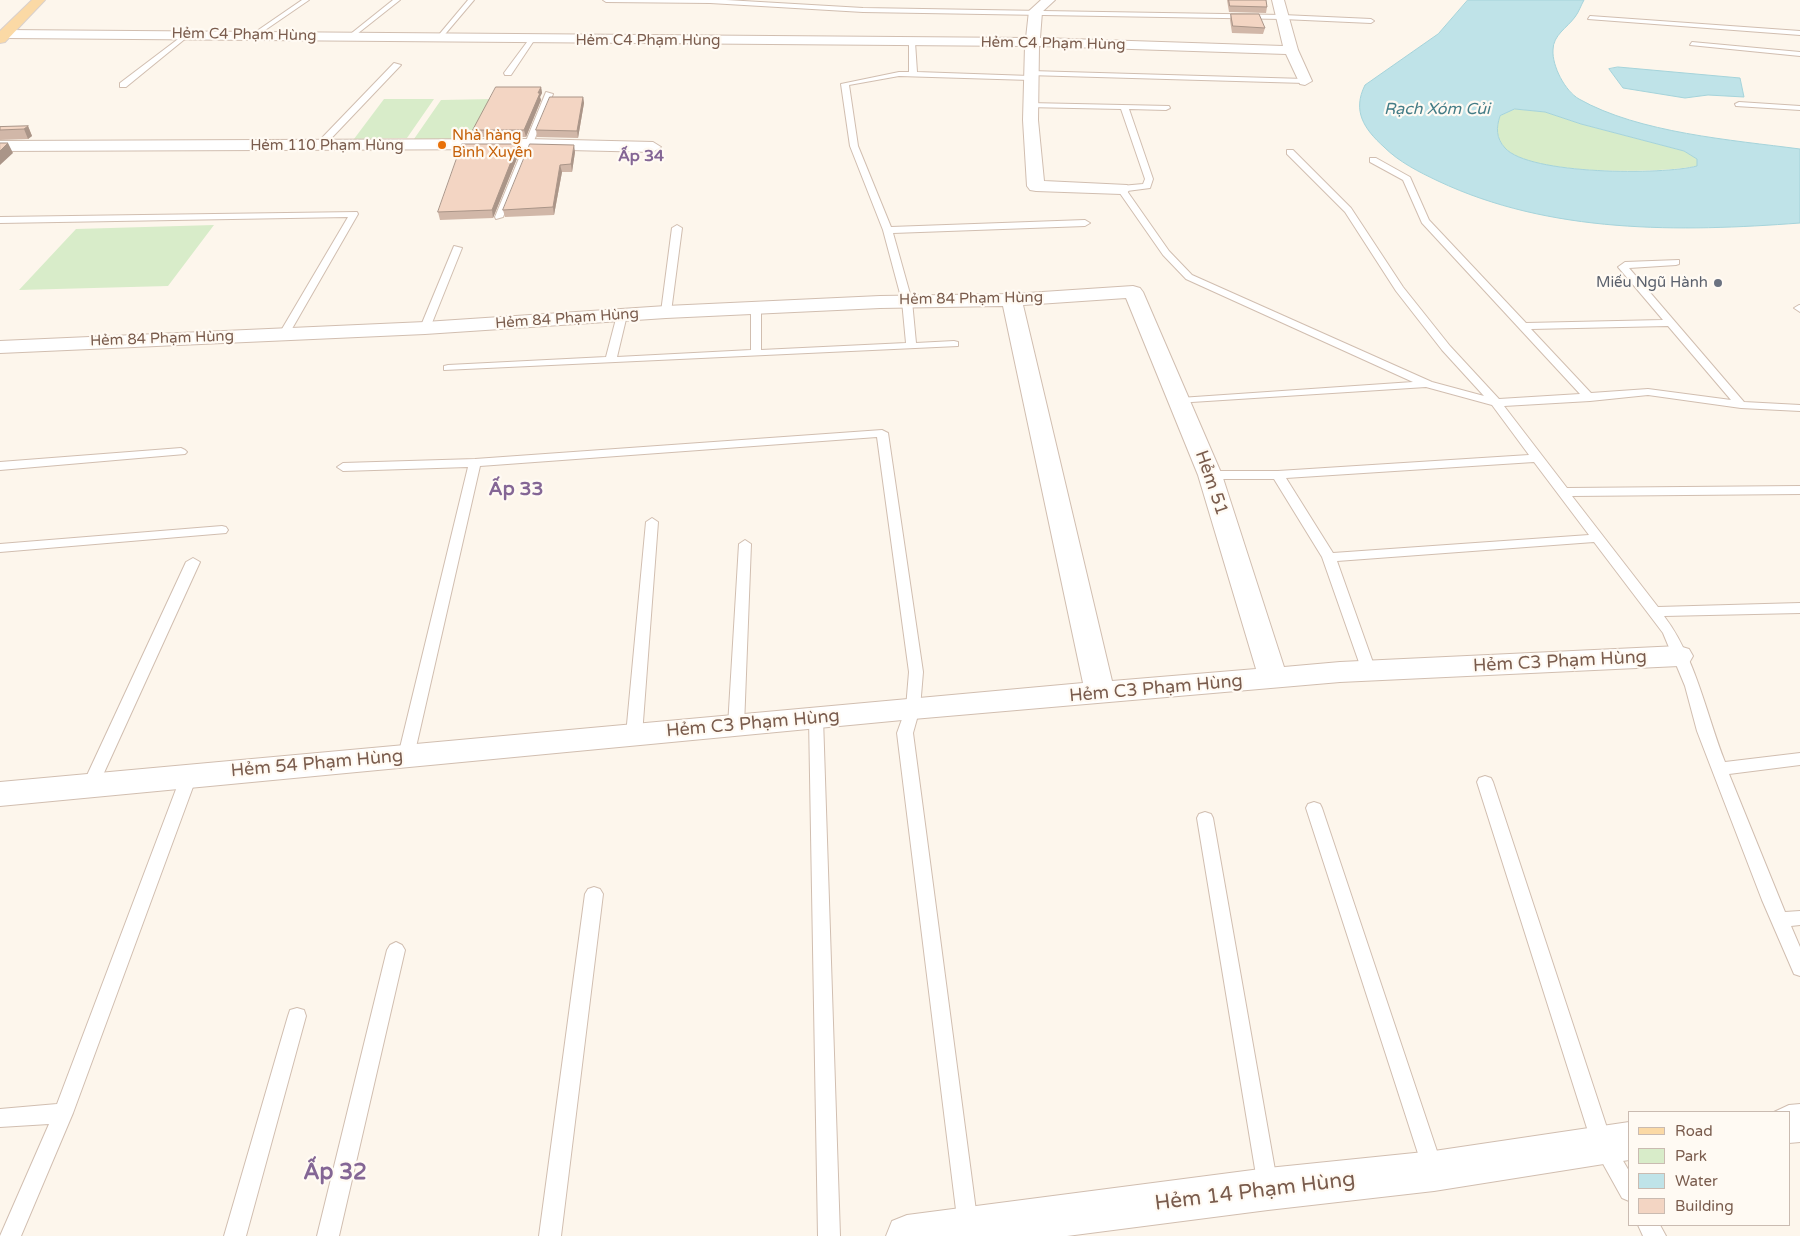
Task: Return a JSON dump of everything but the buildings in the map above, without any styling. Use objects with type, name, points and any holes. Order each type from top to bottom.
[{"type":"main road","points":[[3,37],[39,0]]},
{"type":"street","points":[[1049,0],[1036,11],[1032,42],[1029,105],[1036,186],[1121,189]]},
{"type":"street","points":[[1278,0],[1291,50],[1305,81]]},
{"type":"street","name":"Hẻm C4 Phạm Hùng","points":[[3,37],[188,34],[532,40],[1032,42],[1291,50]]},
{"type":"street","name":"Hẻm 110 Phạm Hùng","points":[[0,146],[527,144],[653,147]]},
{"type":"street","name":"Hẻm 84 Phạm Hùng","points":[[0,347],[425,328],[666,312],[907,301],[1012,300],[1134,292]]},
{"type":"street","name":"Hẻm 51","points":[[1134,292],[1210,475],[1273,679]]},
{"type":"street","points":[[1012,300],[1100,693]]},
{"type":"street","name":"Hẻm C3 Phạm Hùng","points":[[634,735],[914,708],[1369,671],[1679,656]]},
{"type":"street","name":"Hẻm 54 Phạm Hùng","points":[[0,794],[634,735]]},
{"type":"street","name":"Hẻm 14 Phạm Hùng","points":[[907,1236],[1434,1171],[1615,1143]]},
{"type":"lane","points":[[253,36],[306,0]]},
{"type":"lane","points":[[350,37],[397,0]]},
{"type":"lane","points":[[439,38],[471,0]]},
{"type":"lane","points":[[606,0],[710,2],[863,10],[1282,16],[1371,21]]},
{"type":"lane","points":[[1590,18],[1800,33]]},
{"type":"lane","points":[[123,85],[188,34]]},
{"type":"lane","points":[[508,73],[532,40]]},
{"type":"lane","points":[[912,42],[913,74]]},
{"type":"lane","points":[[1692,44],[1800,54]]},
{"type":"lane","points":[[319,146],[397,65]]},
{"type":"lane","points":[[911,345],[907,301],[888,230],[854,146],[845,84],[887,75],[913,74],[1305,81]]},
{"type":"lane","points":[[499,217],[527,144],[549,94]]},
{"type":"lane","points":[[1739,104],[1800,108]]},
{"type":"lane","points":[[1029,105],[1166,108]]},
{"type":"lane","points":[[1124,107],[1149,179],[1147,186],[1121,189],[1166,253],[1189,277],[1428,384],[1496,403],[1590,398],[1648,392],[1742,405],[1800,408]]},
{"type":"lane","points":[[1290,152],[1348,210],[1399,289],[1446,348],[1496,403],[1669,632],[1692,686],[1705,731],[1800,968]]},
{"type":"lane","points":[[1373,160],[1407,179],[1425,221],[1590,398]]},
{"type":"lane","points":[[0,220],[354,214],[284,334]]},
{"type":"lane","points":[[888,230],[1085,223]]},
{"type":"lane","points":[[666,312],[677,228]]},
{"type":"lane","points":[[425,328],[457,248]]},
{"type":"lane","points":[[1676,262],[1625,265],[1623,267],[1742,405]]},
{"type":"lane","points":[[756,309],[756,352]]},
{"type":"lane","points":[[611,360],[622,315]]},
{"type":"lane","points":[[1524,326],[1672,323]]},
{"type":"lane","points":[[448,368],[954,344]]},
{"type":"lane","points":[[1180,401],[1428,384]]},
{"type":"lane","points":[[1682,396],[1728,389]]},
{"type":"lane","points":[[342,467],[476,463],[882,433],[916,672],[914,708],[904,733],[968,1227]]},
{"type":"lane","points":[[0,466],[181,452]]},
{"type":"lane","points":[[1210,475],[1278,475],[1536,458]]},
{"type":"lane","points":[[406,756],[476,463]]},
{"type":"lane","points":[[1278,475],[1329,557],[1369,671]]},
{"type":"lane","points":[[1563,492],[1800,490]]},
{"type":"lane","points":[[634,735],[652,522]]},
{"type":"lane","points":[[0,548],[222,530]]},
{"type":"lane","points":[[1329,557],[1598,538]]},
{"type":"lane","points":[[736,726],[745,544]]},
{"type":"lane","points":[[90,786],[193,562]]},
{"type":"lane","points":[[1654,612],[1800,608]]},
{"type":"lane","points":[[816,718],[829,1236]]},
{"type":"lane","points":[[1720,769],[1800,759]]},
{"type":"lane","points":[[10,1236],[63,1113],[189,776]]},
{"type":"lane","points":[[1485,782],[1615,1143],[1628,1188]]},
{"type":"lane","points":[[1314,808],[1434,1171]]},
{"type":"lane","points":[[1205,818],[1268,1190]]},
{"type":"lane","points":[[550,1236],[594,894]]},
{"type":"lane","points":[[1780,920],[1800,918]]},
{"type":"lane","points":[[328,1236],[396,950]]},
{"type":"lane","points":[[235,1236],[297,1016]]},
{"type":"lane","points":[[0,1118],[63,1113]]},
{"type":"green space","points":[[384,99],[434,99],[407,138],[354,139]]},
{"type":"green space","points":[[493,99],[470,139],[414,139],[441,100]]},
{"type":"green space","points":[[1515,109],[1545,112],[1581,124],[1684,151],[1697,159],[1697,166],[1627,171],[1567,168],[1540,164],[1519,157],[1505,148],[1500,140],[1498,125],[1500,116]]},
{"type":"green space","points":[[214,225],[168,286],[19,290],[76,229]]},
{"type":"water","name":"Rạch Xóm Củi","points":[[1468,0],[1584,0],[1572,21],[1555,40],[1553,50],[1557,70],[1569,90],[1579,99],[1603,111],[1629,120],[1686,133],[1800,149],[1800,223],[1709,228],[1662,228],[1570,220],[1525,211],[1481,198],[1424,174],[1396,157],[1377,140],[1362,119],[1360,103],[1365,85],[1438,34]],"holes":[[[1515,109],[1545,112],[1581,124],[1684,151],[1697,159],[1697,166],[1656,171],[1567,168],[1519,157],[1505,148],[1498,133],[1500,116]]]},
{"type":"water","points":[[1618,67],[1740,78],[1744,97],[1708,95],[1685,98],[1623,88],[1609,69]]},
{"type":"place","name":"Nhà hàng Bình Xuyên","points":[[442,145]]},
{"type":"place","name":"Miếu Ngũ Hành","points":[[1718,283]]},
{"type":"district","name":"Ấp 34","points":[[641,157]]},
{"type":"district","name":"Ấp 33","points":[[516,490]]},
{"type":"district","name":"Ấp 32","points":[[335,1173]]}]
